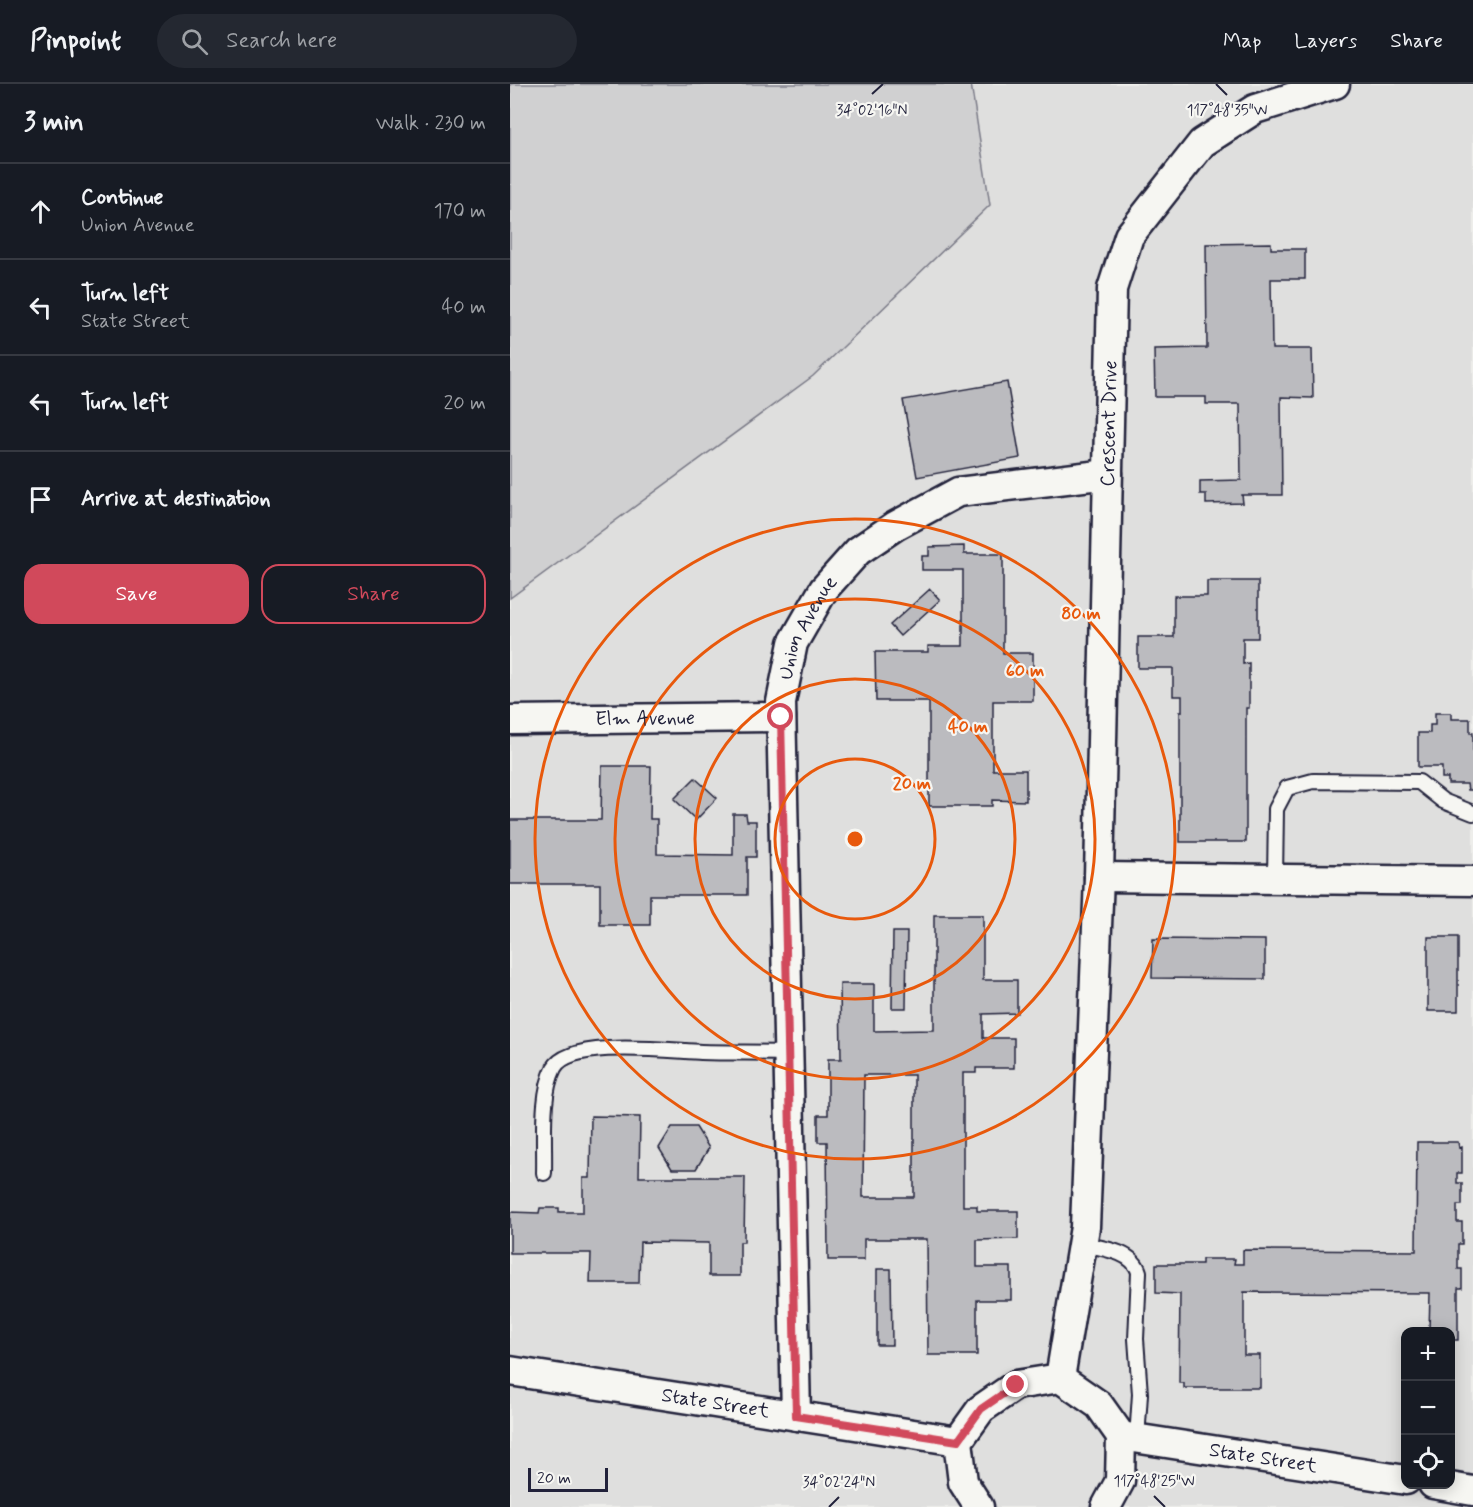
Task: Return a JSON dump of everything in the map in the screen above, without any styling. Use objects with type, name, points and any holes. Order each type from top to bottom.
[{"type":"street","name":"Crescent Drive","points":[[1060,1378],[1085,1227],[1099,877],[1112,290],[1129,236],[1202,143],[1255,109],[1335,84]]},
{"type":"street","name":"Union Avenue","points":[[796,1416],[781,717],[781,702],[793,644],[824,589],[858,551],[895,526],[958,492],[1108,474]]},
{"type":"street","name":"Elm Avenue","points":[[510,720],[781,717]]},
{"type":"street","points":[[1099,877],[1473,881]]},
{"type":"street","name":"State Street","points":[[510,1371],[958,1441]]},
{"type":"street","points":[[979,1507],[963,1482],[958,1441],[981,1409],[1016,1385],[1060,1378],[1099,1405],[1129,1437],[1120,1481],[1106,1507]]},
{"type":"street","name":"State Street","points":[[1129,1437],[1401,1479]]},
{"type":"street","points":[[1455,1488],[1473,1491]]},
{"type":"lane","points":[[1275,879],[1276,809],[1287,788],[1313,781],[1419,782],[1443,801],[1473,813]]},
{"type":"lane","points":[[544,1173],[546,1091],[555,1065],[573,1054],[606,1048],[788,1053]]},
{"type":"lane","points":[[1083,1245],[1124,1255],[1138,1267],[1136,1338],[1140,1394],[1129,1437]]},
{"type":"shaded area","points":[[510,84],[1473,84],[1473,1507],[510,1507]]},
{"type":"shaded area","points":[[510,84],[971,84],[990,205],[813,376],[510,598]]},
{"type":"building","points":[[1271,243],[1271,249],[1305,249],[1305,279],[1271,279],[1272,349],[1312,349],[1313,398],[1281,397],[1282,495],[1242,495],[1243,503],[1206,504],[1206,494],[1200,494],[1200,481],[1241,480],[1240,404],[1206,404],[1206,397],[1155,397],[1154,349],[1207,348],[1206,244]]},
{"type":"building","points":[[1007,382],[1020,458],[917,477],[903,400]]},
{"type":"building","points":[[964,546],[964,554],[1003,554],[1003,653],[1033,653],[1033,701],[993,701],[993,770],[1026,770],[1026,801],[992,800],[992,806],[929,806],[929,701],[876,701],[875,652],[928,652],[928,646],[963,646],[963,570],[922,570],[922,556],[929,556],[929,547]]},
{"type":"building","points":[[1207,581],[1258,581],[1258,638],[1243,638],[1243,664],[1249,663],[1249,708],[1246,708],[1246,842],[1180,842],[1182,696],[1173,696],[1173,668],[1138,668],[1138,637],[1174,637],[1174,596],[1207,596]]},
{"type":"building","points":[[930,589],[940,600],[900,636],[890,625]]},
{"type":"building","points":[[1435,713],[1451,713],[1451,719],[1470,719],[1470,733],[1473,733],[1473,790],[1468,790],[1467,784],[1448,784],[1448,778],[1442,778],[1442,767],[1418,767],[1418,733],[1430,733],[1430,725],[1435,725]]},
{"type":"building","points":[[602,766],[651,766],[650,819],[657,819],[657,854],[733,855],[733,814],[746,814],[747,821],[756,821],[756,857],[747,857],[747,895],[650,895],[650,925],[600,925],[600,884],[510,884],[510,820],[601,820]]},
{"type":"building","points":[[695,778],[717,798],[696,820],[674,799]]},
{"type":"building","points":[[934,915],[983,915],[983,980],[1017,980],[1017,1013],[983,1014],[983,1038],[1014,1038],[1014,1068],[976,1068],[976,1073],[963,1073],[963,1206],[977,1206],[977,1211],[1018,1211],[1018,1239],[977,1240],[977,1267],[1011,1267],[1011,1300],[977,1300],[977,1355],[928,1355],[927,1239],[864,1239],[864,1260],[828,1260],[827,1142],[818,1142],[818,1115],[828,1115],[828,1059],[841,1059],[840,984],[874,984],[874,1031],[934,1030]],"holes":[[[864,1075],[914,1075],[914,1197],[863,1197]]]},
{"type":"building","points":[[893,932],[907,932],[906,1008],[892,1008]]},
{"type":"building","points":[[1428,937],[1458,937],[1458,1011],[1428,1011]]},
{"type":"building","points":[[1153,939],[1265,940],[1265,979],[1152,978]]},
{"type":"building","points":[[591,1116],[640,1117],[639,1177],[745,1177],[744,1242],[740,1242],[740,1276],[709,1276],[709,1243],[640,1242],[639,1283],[590,1283],[591,1253],[510,1253],[510,1212],[539,1213],[540,1208],[559,1208],[559,1212],[583,1212],[583,1178],[590,1178]]},
{"type":"building","points":[[672,1127],[696,1127],[709,1148],[696,1169],[672,1169],[659,1148]]},
{"type":"building","points":[[1417,1142],[1458,1142],[1459,1148],[1462,1147],[1462,1173],[1457,1173],[1457,1183],[1462,1183],[1462,1205],[1457,1205],[1457,1222],[1462,1222],[1462,1244],[1458,1244],[1458,1269],[1462,1269],[1462,1288],[1458,1288],[1458,1340],[1455,1340],[1455,1327],[1429,1327],[1430,1293],[1244,1292],[1244,1355],[1260,1355],[1260,1388],[1184,1388],[1184,1383],[1179,1383],[1180,1294],[1156,1293],[1156,1264],[1202,1264],[1202,1259],[1235,1259],[1234,1264],[1243,1264],[1243,1250],[1416,1251]]},
{"type":"building","points":[[877,1269],[891,1269],[892,1345],[877,1345]]},
{"type":"route","points":[[781,717],[796,1416],[958,1441],[981,1409],[1016,1385]]}]
